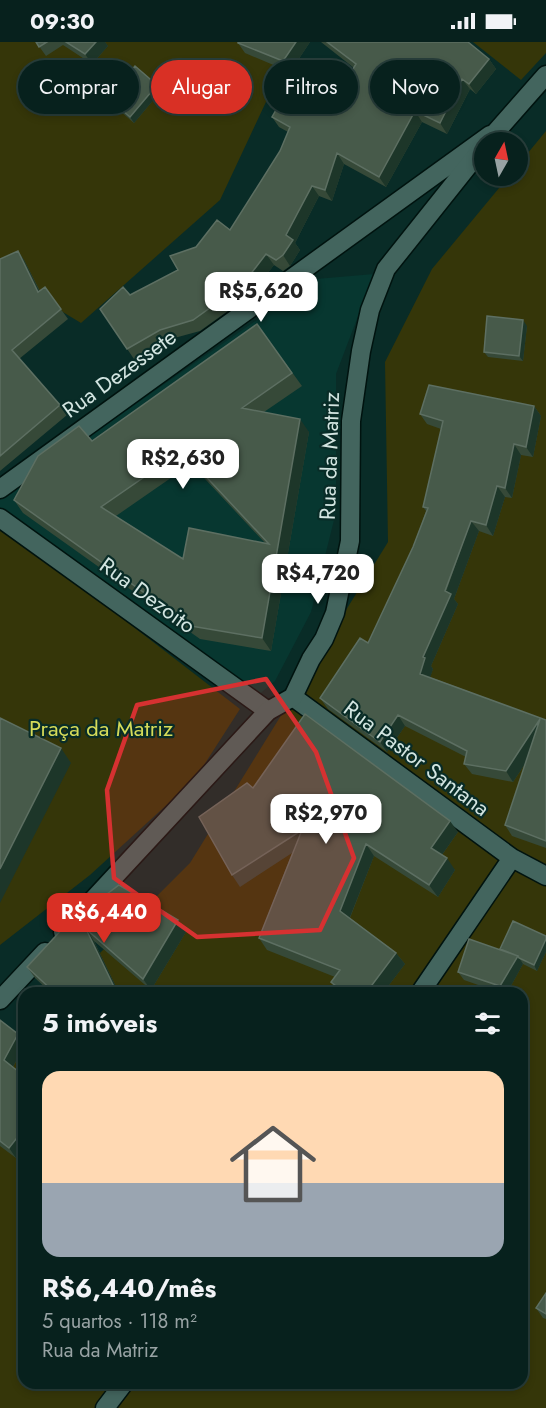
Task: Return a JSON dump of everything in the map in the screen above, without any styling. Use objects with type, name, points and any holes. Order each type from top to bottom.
[{"type":"street","points":[[497,132],[546,75]]},
{"type":"street","name":"Rua Dezessete","points":[[0,489],[500,128]]},
{"type":"street","name":"Rua da Matriz","points":[[293,697],[335,613],[350,541],[351,422],[361,351],[370,310],[386,269],[474,158]]},
{"type":"street","name":"Rua Dezoito","points":[[0,518],[268,711]]},
{"type":"street","points":[[0,1000],[268,711],[293,697]]},
{"type":"street","name":"Rua Pastor Santana","points":[[293,697],[512,858],[546,876]]},
{"type":"street","points":[[424,987],[512,858]]},
{"type":"street","points":[[105,1408],[119,1389]]},
{"type":"highlighted area","points":[[266,679],[316,752],[354,858],[320,930],[197,937],[114,878],[107,790],[137,705]]},
{"type":"shaded area","points":[[374,274],[336,374],[336,512],[311,612],[275,681],[256,697],[0,511],[0,498],[316,279]]},
{"type":"green space","points":[[0,42],[294,42],[286,60],[264,60],[264,106],[220,200],[81,323],[0,274]]},
{"type":"green space","points":[[473,42],[546,42],[546,53],[521,80]]},
{"type":"green space","points":[[546,131],[546,1408],[0,1408],[0,1053],[18,1035],[18,1389],[528,1389],[528,987],[66,987],[190,863],[388,542],[385,362],[432,269],[501,186],[528,186],[528,153]]},
{"type":"green space","name":"Praça da Matriz","points":[[0,524],[240,709],[195,779],[90,875],[0,945]]},
{"type":"building","points":[[36,42],[47,42],[39,47]]},
{"type":"building","points":[[66,42],[96,42],[85,54]]},
{"type":"building","points":[[238,42],[296,42],[284,60]]},
{"type":"building","points":[[327,42],[468,42],[489,59],[469,84],[462,79],[460,83],[460,60],[370,60],[370,114],[413,114],[379,177],[337,153],[325,190],[312,186],[286,235],[293,240],[283,255],[276,260],[266,254],[243,284],[193,320],[160,330],[127,349],[100,309],[123,287],[130,295],[178,270],[170,256],[196,247],[217,220],[230,230],[280,151],[290,127],[272,117],[274,114],[358,114],[358,60],[351,60]]},
{"type":"building","points":[[139,69],[151,80],[151,92],[139,106]]},
{"type":"building","points":[[421,114],[444,114],[440,123]]},
{"type":"building","points":[[18,251],[38,292],[45,287],[61,309],[12,350],[60,405],[0,456],[0,259]]},
{"type":"building","points":[[487,316],[523,320],[519,356],[484,352]]},
{"type":"building","points":[[257,324],[292,373],[242,408],[300,419],[262,638],[191,626],[14,500],[38,456],[79,426],[92,441]],"holes":[[[182,451],[269,544],[189,528],[183,559],[101,507]]]},
{"type":"building","points":[[429,385],[534,406],[526,447],[514,444],[505,488],[497,486],[486,525],[471,521],[445,591],[451,594],[423,657],[425,658],[420,674],[546,720],[546,841],[505,825],[540,719],[506,771],[464,764],[467,751],[398,715],[380,742],[320,698],[360,638],[368,643],[413,547],[428,508],[423,507],[443,421],[420,414]]},
{"type":"building","points":[[305,714],[450,821],[431,848],[447,858],[429,885],[366,844],[340,911],[396,953],[370,987],[337,987],[331,982],[340,970],[259,938],[302,830],[232,875],[199,817],[247,783],[253,788]]},
{"type":"building","points":[[0,718],[61,748],[0,869]]},
{"type":"building","points":[[119,885],[178,920],[143,979],[86,929],[114,987],[49,987],[27,967],[66,925]]},
{"type":"building","points":[[513,921],[546,936],[534,965],[500,949]]},
{"type":"building","points":[[469,939],[518,956],[500,986],[458,972]]},
{"type":"building","points":[[0,1020],[18,1034],[4,1060],[18,1071],[18,1137],[9,1148],[0,1141]]},
{"type":"building","points":[[546,1293],[546,1314],[536,1308]]}]
